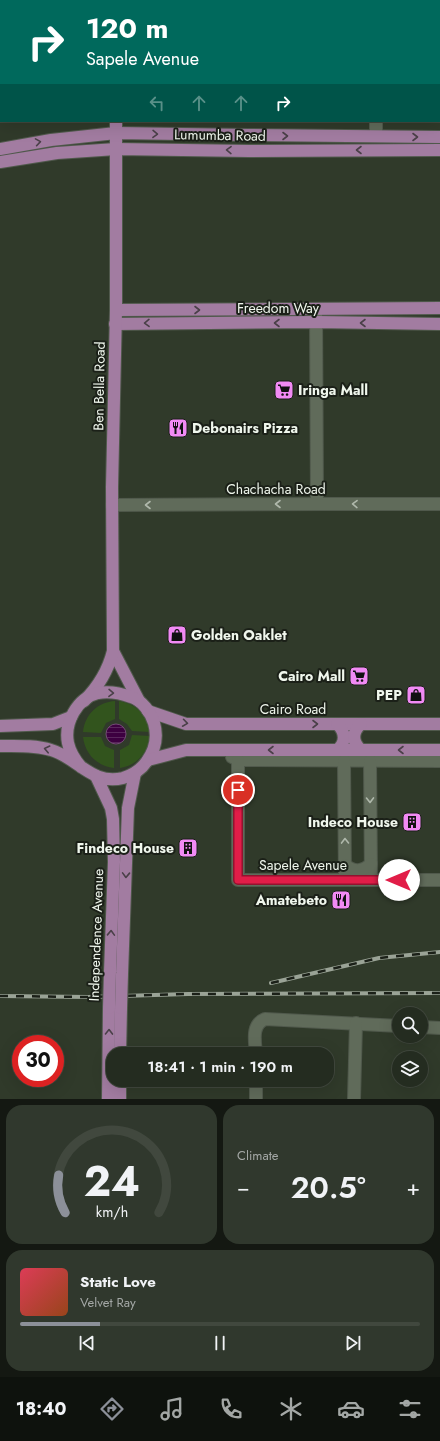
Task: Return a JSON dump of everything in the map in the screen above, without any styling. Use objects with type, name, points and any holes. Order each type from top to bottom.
[{"type":"main road","name":"Lumumba Road","points":[[0,149],[116,127],[440,137]]},
{"type":"main road","name":"Ben Bella Road","points":[[84,701],[94,691],[103,678],[113,651],[112,505],[116,324],[116,127]]},
{"type":"main road","name":"Lumumba Road","points":[[0,162],[57,153],[116,149],[249,151],[440,150]]},
{"type":"main road","points":[[402,308],[402,323]]},
{"type":"main road","name":"Freedom Way","points":[[116,310],[440,308]]},
{"type":"main road","name":"Freedom Way","points":[[116,324],[316,322],[440,324]]},
{"type":"main road","name":"Ben Bella Road","points":[[113,651],[139,701]]},
{"type":"main road","points":[[0,746],[28,746],[53,750],[81,767],[96,776],[112,779],[127,776],[135,773],[143,767],[148,760],[156,740],[154,725],[148,711],[139,701],[123,694],[111,692],[99,693],[84,701],[75,710],[71,717],[68,729],[68,743],[73,756],[81,767]]},
{"type":"main road","name":"Cairo Road","points":[[148,711],[186,724],[440,724]]},
{"type":"main road","points":[[0,726],[53,724],[71,717]]},
{"type":"main road","points":[[337,724],[342,730],[344,738],[342,745],[337,750]]},
{"type":"main road","points":[[361,724],[356,730],[354,738],[356,745],[361,750]]},
{"type":"main road","points":[[148,760],[186,750],[219,750],[301,755],[337,750],[440,750]]},
{"type":"main road","name":"Independence Avenue","points":[[108,1099],[128,808],[135,773]]},
{"type":"main road","name":"Independence Avenue","points":[[96,776],[111,808],[113,819],[116,973]]},
{"type":"main road","name":"Independence Avenue","points":[[115,1008],[119,1047]]},
{"type":"main road","points":[[120,1087],[120,1099]]},
{"type":"street","points":[[376,122],[376,136]]},
{"type":"street","points":[[316,309],[317,504]]},
{"type":"street","name":"Chachacha Road","points":[[112,505],[440,504]]},
{"type":"street","points":[[219,750],[238,760],[301,755],[344,760],[440,761]]},
{"type":"street","name":"Sapele Avenue","points":[[238,760],[238,880],[440,880]]},
{"type":"street","points":[[344,760],[345,880]]},
{"type":"street","points":[[370,761],[371,880]]},
{"type":"street","points":[[345,865],[358,871],[365,869],[371,864]]},
{"type":"street","points":[[256,1047],[255,1029],[257,1024],[265,1019],[392,1026]]},
{"type":"street","points":[[354,1099],[356,1023]]},
{"type":"street","points":[[428,1027],[440,1028]]},
{"type":"street","points":[[256,1087],[256,1099]]},
{"type":"green space","points":[[115,701],[115,719],[106,723],[101,733],[83,732],[86,720],[93,710],[103,704]]},
{"type":"green space","points":[[119,701],[125,702],[140,711],[149,726],[150,732],[132,731],[127,724],[119,719]]},
{"type":"green space","points":[[132,735],[150,736],[147,748],[137,761],[120,768],[120,750],[129,745]]},
{"type":"green space","points":[[83,737],[101,737],[105,746],[114,750],[114,768],[102,765],[89,754]]},
{"type":"shaded area","points":[[116,724],[123,727],[126,734],[123,741],[116,744],[109,741],[106,734],[109,727]]},
{"type":"railway","points":[[271,983],[379,958],[440,952]]},
{"type":"railway","points":[[0,996],[88,997],[188,994],[440,993]]},
{"type":"place","name":"Iringa Mall","points":[[284,390]]},
{"type":"place","name":"Debonairs Pizza","points":[[178,428]]},
{"type":"place","name":"Golden Oaklet","points":[[177,635]]},
{"type":"place","name":"Cairo Mall","points":[[359,676]]},
{"type":"place","name":"PEP","points":[[416,695]]},
{"type":"place","name":"Indeco House","points":[[412,822]]},
{"type":"place","name":"Findeco House","points":[[188,848]]},
{"type":"place","name":"Amatebeto","points":[[341,900]]},
{"type":"route","points":[[238,790],[238,880],[399,880]]}]
